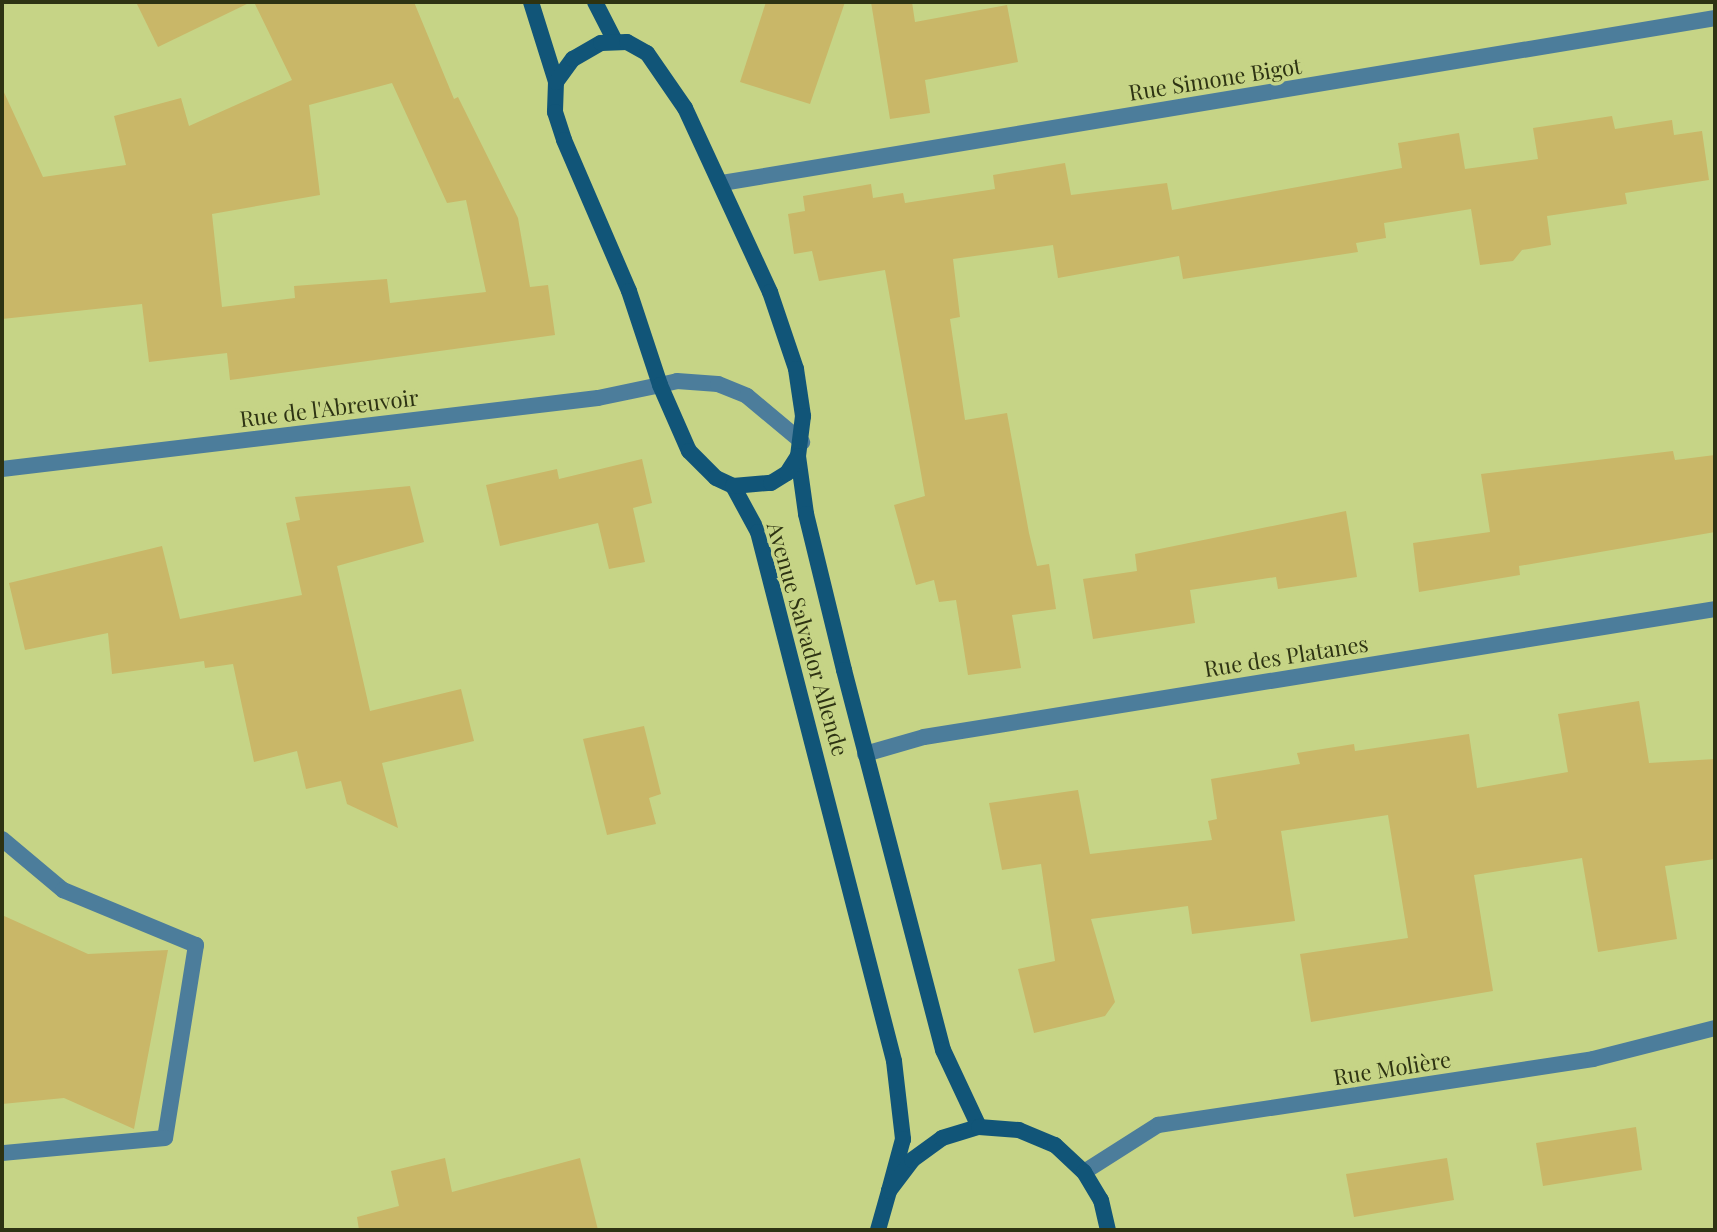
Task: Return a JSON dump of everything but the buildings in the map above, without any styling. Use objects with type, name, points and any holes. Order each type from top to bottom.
[{"type":"main road","name":"Avenue Salvador Allende","points":[[531,2],[556,82],[553,96],[564,140],[629,291],[660,385],[689,451],[716,478],[733,486],[758,532],[894,1061],[903,1139],[878,1230]]},
{"type":"main road","points":[[556,82],[573,59],[615,41],[595,2]]},
{"type":"main road","name":"Avenue Salvador Allende","points":[[615,41],[635,45],[662,70],[722,183],[770,292],[796,369],[806,514],[943,1050],[979,1127]]},
{"type":"main road","points":[[733,486],[771,483],[787,473],[800,449]]},
{"type":"main road","points":[[889,1191],[912,1160],[942,1138],[979,1127],[1019,1130],[1043,1140],[1084,1172],[1101,1200],[1108,1230]]},
{"type":"street","name":"Rue Simone Bigot","points":[[722,183],[1715,18]]},
{"type":"street","name":"Rue de l'Abreuvoir","points":[[2,469],[598,398],[677,381],[718,384],[747,396],[800,449]]},
{"type":"street","name":"Rue des Platanes","points":[[865,754],[924,737],[1715,609]]},
{"type":"street","points":[[2,839],[63,890],[196,945],[165,1138],[2,1153]]},
{"type":"street","name":"Rue Molière","points":[[1084,1172],[1158,1125],[1593,1059],[1715,1028]]}]
